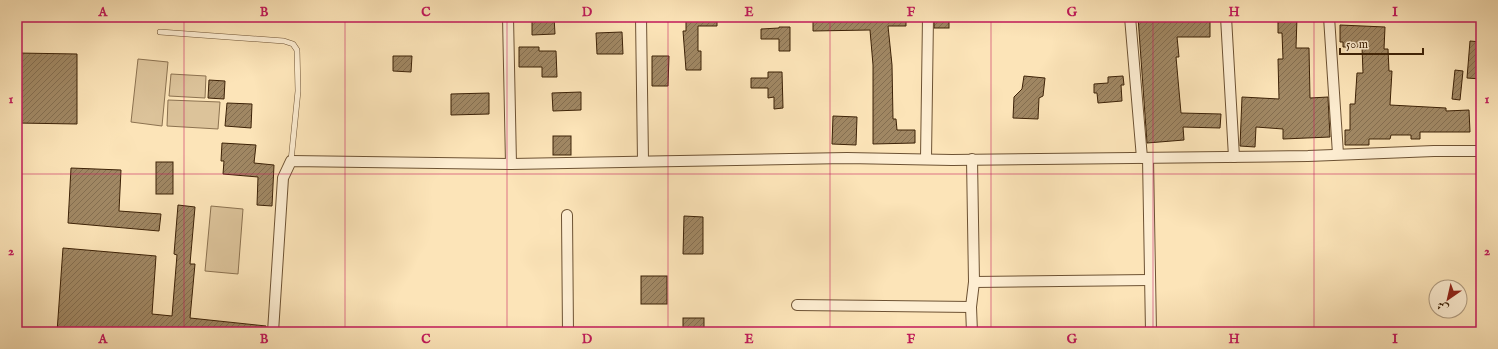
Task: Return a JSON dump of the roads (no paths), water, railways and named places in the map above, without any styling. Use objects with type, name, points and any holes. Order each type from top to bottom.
[{"type":"street","points":[[508,17],[511,164]]},
{"type":"street","points":[[641,17],[643,161]]},
{"type":"street","points":[[926,158],[928,17]]},
{"type":"street","points":[[1130,17],[1145,158],[1151,332]]},
{"type":"street","points":[[1226,17],[1234,157]]},
{"type":"street","points":[[1328,17],[1338,154]]},
{"type":"street","points":[[273,332],[283,178],[292,161],[511,164],[926,158],[1234,157],[1481,151]]},
{"type":"street","points":[[972,159],[974,282],[971,307],[972,332]]},
{"type":"street","points":[[566,215],[568,332]]},
{"type":"street","points":[[974,282],[1150,280]]},
{"type":"street","points":[[797,305],[971,307]]},
{"type":"lane","points":[[160,32],[293,44],[297,50],[298,91],[292,161]]}]
